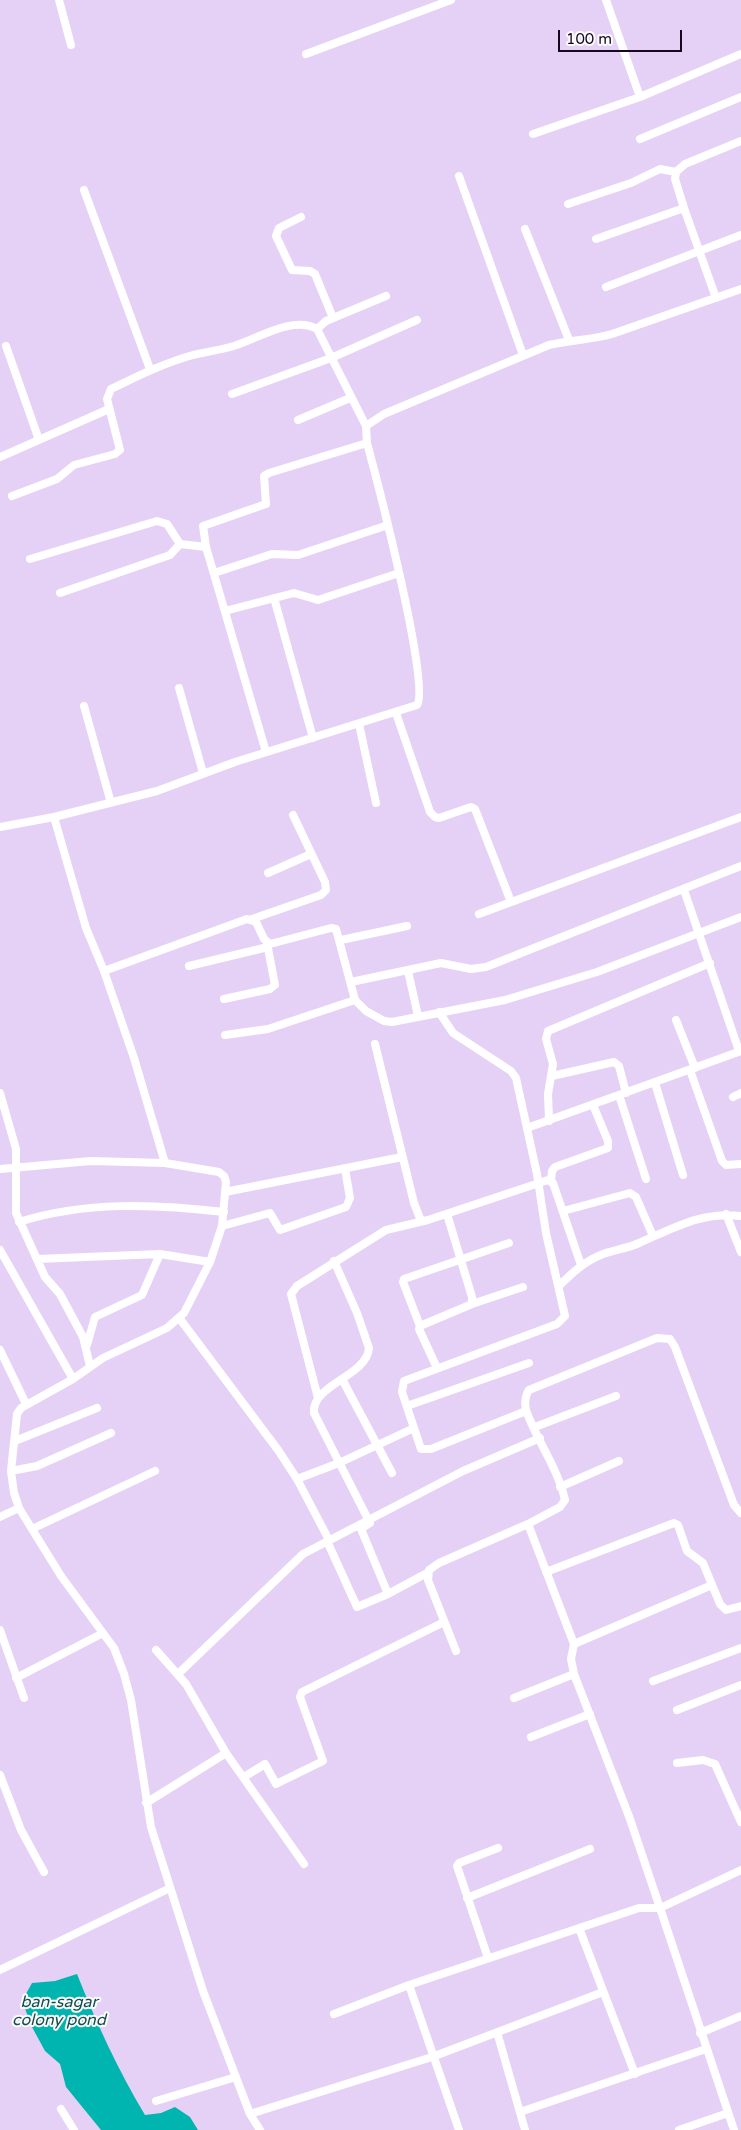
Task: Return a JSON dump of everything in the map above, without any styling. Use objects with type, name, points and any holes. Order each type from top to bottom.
[{"type":"street","points":[[59,0],[71,45]]},
{"type":"street","points":[[306,54],[451,0]]},
{"type":"street","points":[[606,0],[640,97]]},
{"type":"street","points":[[533,134],[640,97],[741,54]]},
{"type":"street","points":[[640,139],[741,97]]},
{"type":"street","points":[[716,298],[684,208],[675,179],[676,172],[685,164],[741,141]]},
{"type":"street","points":[[568,204],[631,183],[660,170],[676,172]]},
{"type":"street","points":[[459,176],[523,355]]},
{"type":"street","points":[[84,190],[150,370]]},
{"type":"street","points":[[596,239],[684,208]]},
{"type":"street","points":[[301,217],[279,228],[276,236],[292,270],[310,271],[317,277],[333,318]]},
{"type":"street","points":[[525,229],[569,340]]},
{"type":"street","points":[[606,288],[741,235]]},
{"type":"street","points":[[366,426],[384,414],[523,355],[569,340],[597,338],[612,334],[741,289]]},
{"type":"street","points":[[317,329],[333,318],[386,296]]},
{"type":"street","points":[[232,394],[332,358],[417,320]]},
{"type":"street","points":[[0,827],[54,817],[157,791],[266,752],[396,713],[417,704],[420,694],[400,573],[367,443],[366,426],[350,398],[317,329],[312,326],[295,325],[232,347],[194,355],[150,370],[112,389],[107,395],[120,450],[115,454],[74,465],[57,479],[12,496]]},
{"type":"street","points":[[6,346],[39,440]]},
{"type":"street","points":[[298,420],[350,398]]},
{"type":"street","points":[[0,457],[109,409]]},
{"type":"street","points":[[266,752],[202,529],[204,525],[266,504],[264,480],[266,474],[367,443]]},
{"type":"street","points":[[30,559],[157,521],[167,524],[180,544]]},
{"type":"street","points":[[214,573],[272,554],[298,555],[388,525]]},
{"type":"street","points":[[180,544],[206,547]]},
{"type":"street","points":[[60,593],[170,555],[180,544]]},
{"type":"street","points":[[225,611],[297,593],[318,600],[400,573]]},
{"type":"street","points":[[274,598],[313,738]]},
{"type":"street","points":[[179,688],[203,774]]},
{"type":"street","points":[[84,706],[111,803]]},
{"type":"street","points":[[396,713],[430,812],[434,817],[439,818],[470,807],[475,809],[511,902]]},
{"type":"street","points":[[359,724],[376,803]]},
{"type":"street","points":[[104,971],[320,895],[326,890],[325,882],[293,816]]},
{"type":"street","points":[[54,817],[86,928],[104,971],[134,1058],[165,1163]]},
{"type":"street","points":[[479,914],[741,817]]},
{"type":"street","points":[[268,873],[311,854]]},
{"type":"street","points":[[351,982],[441,963],[471,969],[486,967],[741,866]]},
{"type":"street","points":[[528,1128],[740,1051],[684,890]]},
{"type":"street","points":[[190,966],[331,928],[336,929],[341,940],[355,1000],[362,1009],[388,1022],[505,1000],[597,972],[741,917]]},
{"type":"street","points":[[224,999],[270,989],[275,986],[268,945],[252,919]]},
{"type":"street","points":[[341,940],[407,926]]},
{"type":"street","points":[[549,1121],[548,1094],[553,1064],[546,1039],[550,1030],[710,963]]},
{"type":"street","points":[[408,971],[418,1016]]},
{"type":"street","points":[[225,1035],[268,1028],[355,1000]]},
{"type":"street","points":[[439,1012],[453,1033],[514,1074],[528,1128],[546,1233],[560,1285],[565,1316],[560,1322],[404,1381],[402,1392],[421,1449],[431,1450],[526,1411]]},
{"type":"street","points":[[676,1020],[722,1162],[726,1165],[741,1164]]},
{"type":"street","points":[[375,1044],[414,1203],[421,1221]]},
{"type":"street","points":[[552,1076],[614,1062],[619,1066],[622,1094],[646,1179]]},
{"type":"street","points":[[655,1083],[683,1175]]},
{"type":"street","points":[[0,1093],[14,1139],[15,1207],[19,1222],[45,1277],[60,1294],[87,1345],[90,1366]]},
{"type":"street","points":[[733,1097],[741,1093]]},
{"type":"street","points":[[581,1265],[551,1181],[552,1172],[556,1167],[608,1148],[608,1140],[593,1105]]},
{"type":"street","points":[[225,1192],[402,1156]]},
{"type":"street","points":[[0,1169],[14,1166],[34,1167],[90,1161],[165,1163],[219,1172],[225,1178],[222,1226],[210,1262],[190,1304],[180,1319],[167,1328],[103,1358],[73,1379],[26,1404],[18,1414],[11,1471],[14,1494],[19,1508],[61,1576],[114,1648],[131,1700],[151,1827],[203,1991],[250,2114],[260,2130]]},
{"type":"street","points":[[222,1226],[270,1214],[280,1230],[346,1207],[350,1198],[345,1169]]},
{"type":"street","points":[[388,1594],[361,1529],[370,1523],[314,1413],[318,1398],[290,1294],[297,1286],[377,1234],[447,1214],[538,1183],[551,1181]]},
{"type":"street","points":[[563,1211],[630,1193],[636,1197],[653,1236]]},
{"type":"street","points":[[19,1222],[52,1212],[117,1206],[183,1207],[224,1212]]},
{"type":"street","points":[[447,1214],[472,1304]]},
{"type":"street","points":[[560,1285],[581,1265],[603,1254],[628,1247],[675,1225],[726,1214],[741,1216]]},
{"type":"street","points":[[726,1214],[741,1252]]},
{"type":"street","points":[[437,1368],[419,1329],[420,1326],[403,1280],[509,1243]]},
{"type":"street","points":[[0,1250],[73,1379]]},
{"type":"street","points":[[38,1259],[160,1254],[210,1262]]},
{"type":"street","points":[[87,1345],[95,1317],[138,1297],[144,1292],[160,1254]]},
{"type":"street","points":[[318,1398],[363,1363],[368,1355],[369,1348],[334,1262]]},
{"type":"street","points":[[420,1326],[472,1304],[522,1287]]},
{"type":"street","points":[[180,1319],[278,1450],[297,1479],[328,1540],[357,1607],[427,1574],[439,1563],[528,1524],[563,1504],[564,1500],[560,1487],[540,1438],[526,1411],[526,1394],[529,1390],[657,1338],[670,1339],[675,1347],[734,1505],[741,1513]]},
{"type":"street","points":[[0,1350],[3,1365],[26,1404]]},
{"type":"street","points":[[407,1406],[529,1363]]},
{"type":"street","points":[[342,1379],[392,1473]]},
{"type":"street","points":[[535,1427],[616,1396]]},
{"type":"street","points":[[15,1441],[97,1408]]},
{"type":"street","points":[[297,1479],[339,1463],[414,1428]]},
{"type":"street","points":[[11,1471],[37,1466],[111,1433]]},
{"type":"street","points":[[178,1674],[303,1554],[463,1471],[540,1438]]},
{"type":"street","points":[[560,1487],[619,1461]]},
{"type":"street","points":[[32,1529],[155,1471]]},
{"type":"street","points":[[0,1517],[19,1508]]},
{"type":"street","points":[[546,1572],[674,1522],[678,1525],[687,1551],[703,1563],[720,1604],[726,1610],[741,1606]]},
{"type":"street","points":[[528,1524],[574,1644],[571,1659],[574,1674],[630,1819],[700,2034],[734,2130]]},
{"type":"street","points":[[427,1574],[456,1651]]},
{"type":"street","points":[[574,1644],[712,1585]]},
{"type":"street","points":[[244,1776],[265,1764],[276,1784],[323,1761],[300,1697],[302,1692],[444,1622]]},
{"type":"street","points":[[0,1630],[24,1698]]},
{"type":"street","points":[[16,1678],[103,1633]]},
{"type":"street","points":[[653,1681],[741,1648]]},
{"type":"street","points":[[156,1650],[178,1674],[199,1703],[226,1753],[244,1776],[304,1864]]},
{"type":"street","points":[[514,1698],[574,1674]]},
{"type":"street","points":[[677,1710],[741,1685]]},
{"type":"street","points":[[531,1737],[590,1714]]},
{"type":"street","points":[[146,1803],[226,1753]]},
{"type":"street","points":[[677,1763],[703,1760],[716,1764],[741,1822]]},
{"type":"street","points":[[0,1775],[21,1830],[44,1872]]},
{"type":"street","points":[[488,1958],[457,1866],[459,1863],[498,1848]]},
{"type":"street","points":[[467,1898],[590,1848]]},
{"type":"street","points":[[334,2014],[409,1985],[639,1908],[660,1908],[741,1870]]},
{"type":"street","points":[[0,1970],[170,1888]]},
{"type":"street","points":[[579,1928],[635,2074]]},
{"type":"street","points":[[409,1985],[432,2057],[459,2130]]},
{"type":"street","points":[[250,2114],[432,2057],[603,1992]]},
{"type":"street","points":[[700,2034],[741,2016]]},
{"type":"street","points":[[497,2032],[524,2130]]},
{"type":"street","points":[[520,2112],[706,2049]]},
{"type":"street","points":[[156,2101],[236,2077]]},
{"type":"street","points":[[61,2110],[74,2130]]},
{"type":"street","points":[[680,2130],[728,2113]]},
{"type":"water","name":"ban-sagar colony pond","points":[[77,1974],[108,2046],[145,2115],[161,2113],[175,2107],[190,2117],[198,2130],[101,2130],[66,2087],[60,2064],[45,2051],[32,2027],[22,2001],[32,1983],[55,1981]]}]
